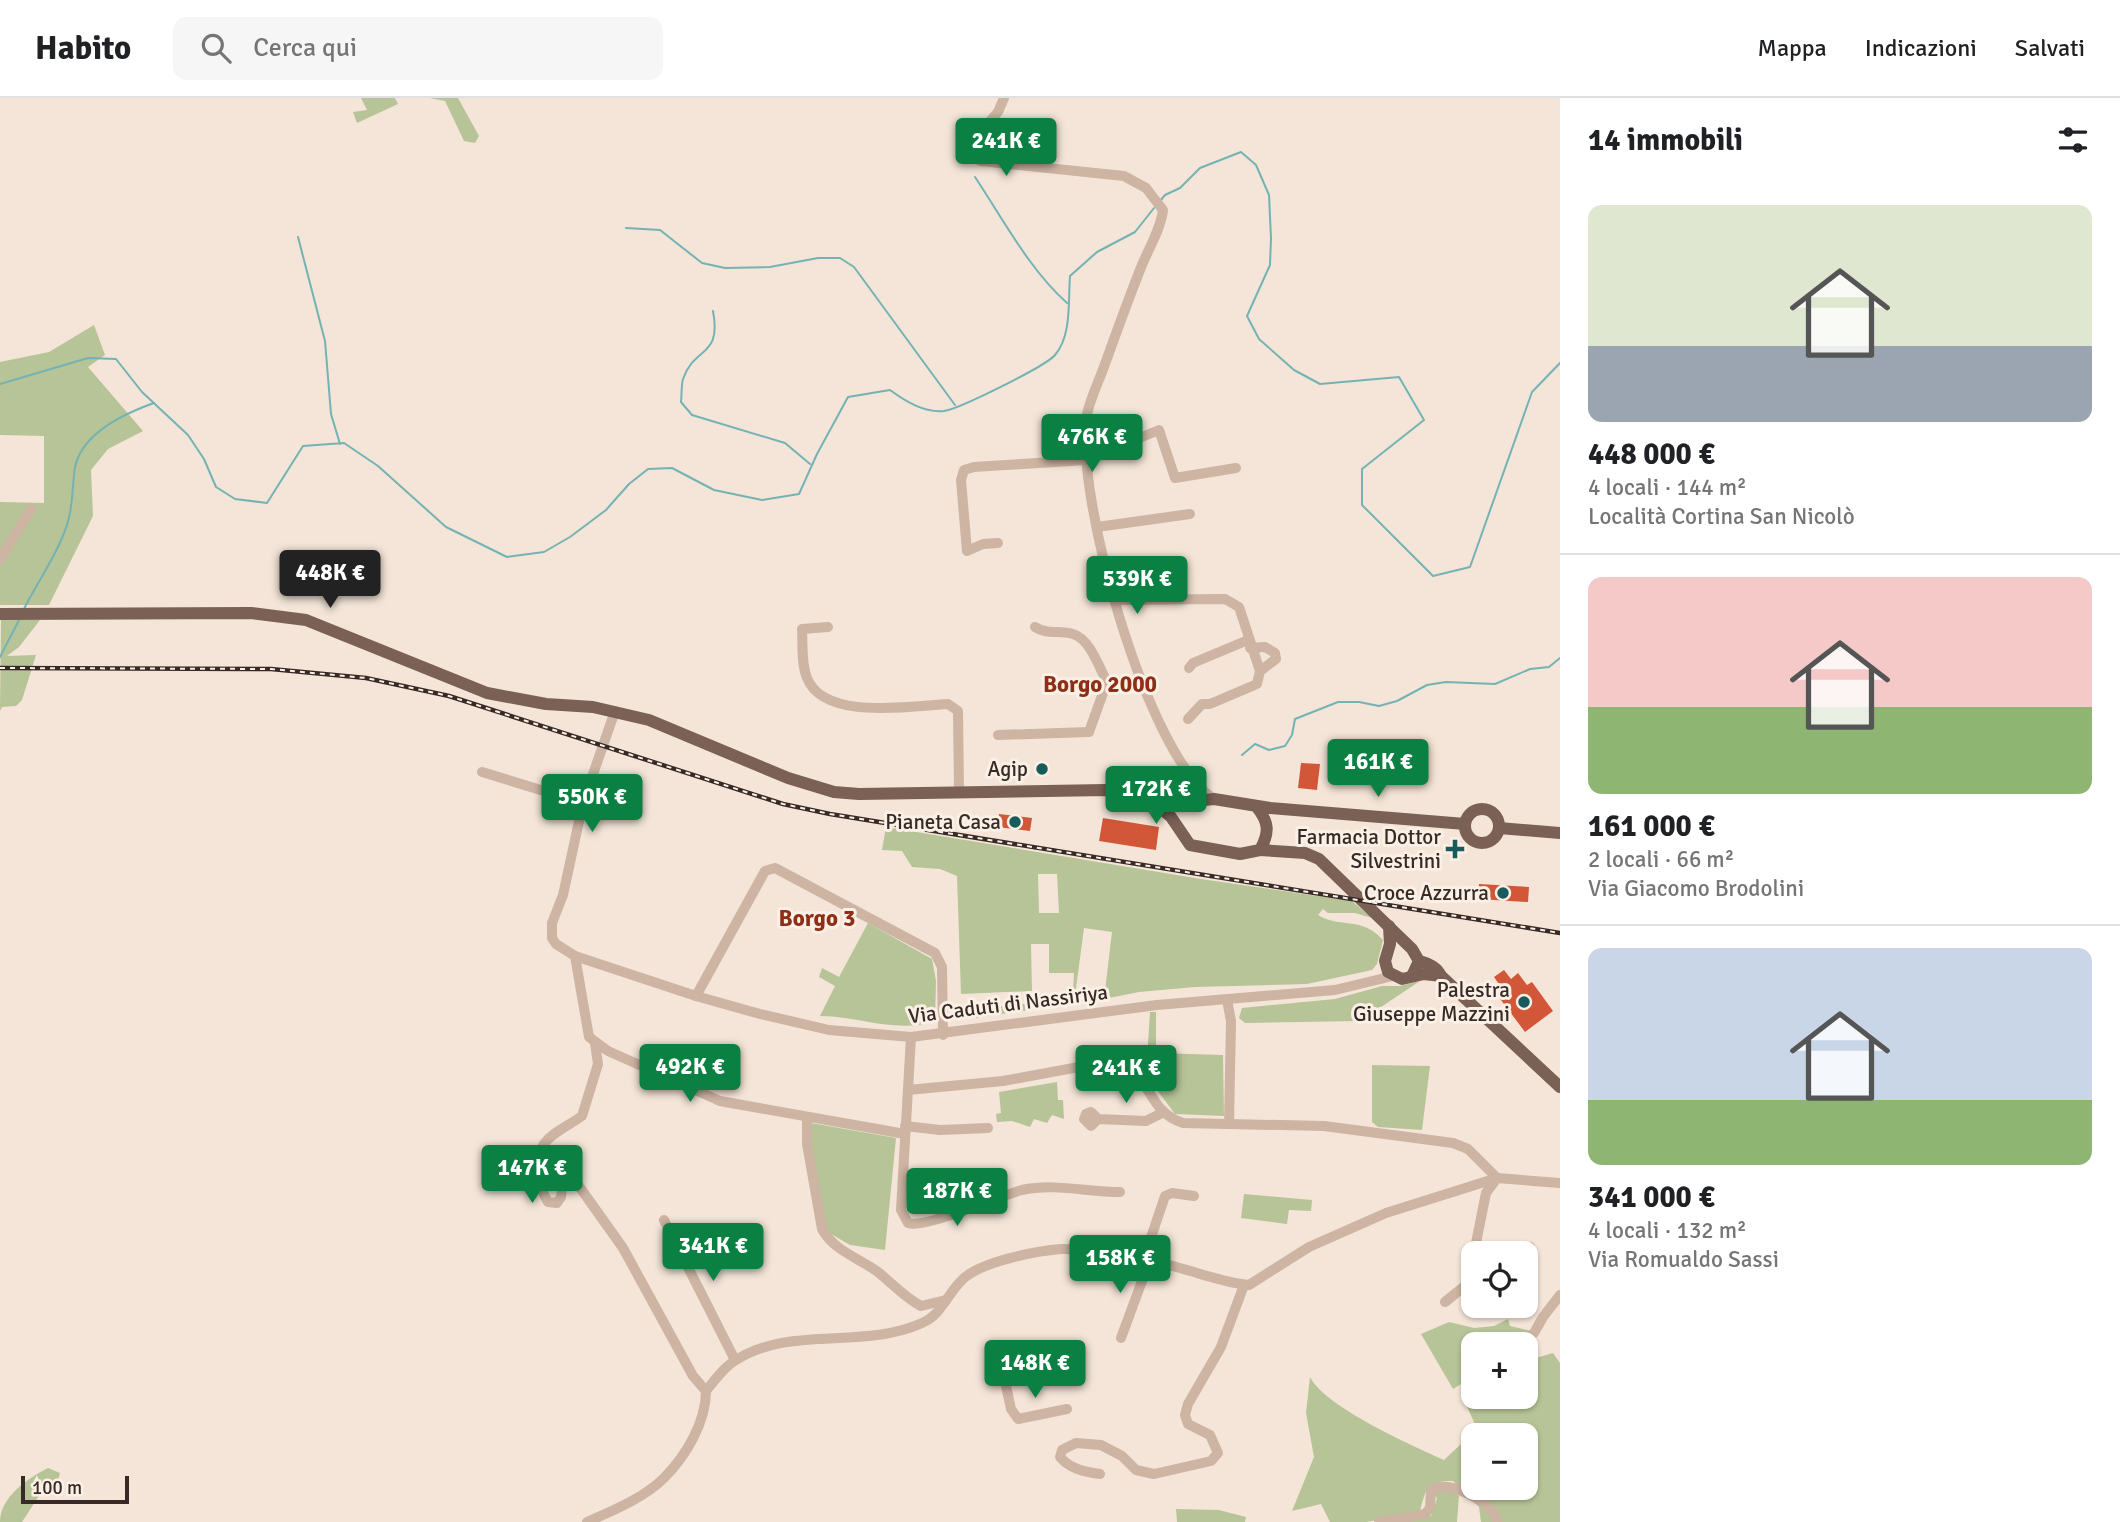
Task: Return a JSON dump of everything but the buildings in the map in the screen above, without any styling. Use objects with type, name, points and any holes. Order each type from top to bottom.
[{"type":"main road","points":[[0,614],[251,613],[296,618],[326,626],[487,693],[524,701],[615,711],[672,727],[788,778],[834,792],[859,794],[1106,790],[1178,804],[1214,799],[1256,806],[1465,824]]},
{"type":"main road","points":[[1152,801],[1171,817],[1194,848],[1240,854],[1259,849],[1291,851]]},
{"type":"main road","points":[[1181,834],[1180,819],[1189,801]]},
{"type":"main road","points":[[1256,806],[1277,844],[1318,859],[1410,947],[1419,961]]},
{"type":"main road","points":[[1259,849],[1268,828],[1279,813],[1288,808]]},
{"type":"main road","points":[[1484,809],[1494,814],[1499,828],[1494,838],[1479,843],[1467,834],[1465,824],[1473,811],[1484,809]]},
{"type":"main road","points":[[1499,828],[1560,833]]},
{"type":"main road","points":[[1388,966],[1391,944],[1389,926]]},
{"type":"main road","points":[[1388,966],[1396,946],[1410,947]]},
{"type":"main road","points":[[1412,976],[1419,961]]},
{"type":"main road","points":[[1419,961],[1427,962],[1439,971],[1441,976],[1557,1079]]},
{"type":"main road","points":[[1388,966],[1402,979],[1424,974],[1441,976]]},
{"type":"street","points":[[1004,98],[998,112],[970,144],[973,158],[1124,176],[1146,188],[1161,205],[1163,215],[1088,411],[1086,460],[1097,527],[1141,680],[1155,716],[1188,774],[1214,799]]},
{"type":"street","points":[[998,543],[983,544],[967,551],[961,480],[964,470],[974,467],[1086,460],[1158,430],[1175,478],[1236,468]]},
{"type":"street","points":[[0,560],[32,509]]},
{"type":"street","points":[[1097,527],[1190,514]]},
{"type":"street","points":[[1116,600],[1224,599],[1239,607],[1244,615],[1249,644],[1260,671],[1257,684],[1216,702],[1202,704],[1188,719]]},
{"type":"street","points":[[828,627],[802,629],[807,679],[825,700],[852,707],[948,704],[958,711],[959,793]]},
{"type":"street","points":[[998,735],[1089,732],[1107,682],[1085,641],[1073,634],[1042,632],[1035,627]]},
{"type":"street","points":[[1189,668],[1193,663],[1249,644],[1275,653],[1276,659],[1260,671]]},
{"type":"street","points":[[1107,682],[1141,680]]},
{"type":"street","points":[[615,711],[583,803],[563,895],[551,930],[552,938],[560,949],[575,956],[589,1037],[595,1043],[720,1101],[807,1118],[905,1130],[988,1128]]},
{"type":"street","points":[[482,772],[583,803]]},
{"type":"street","points":[[1188,774],[1189,801]]},
{"type":"street","points":[[696,996],[765,871],[775,868],[935,953],[942,967],[943,1035]]},
{"type":"street","name":"Via Caduti di Nassiriya","points":[[575,956],[696,996],[829,1030],[911,1037],[943,1035],[1096,1012],[1335,990],[1370,981],[1388,966]]},
{"type":"street","points":[[1227,1000],[1231,1021],[1229,1124]]},
{"type":"street","points":[[911,1037],[901,1210],[908,1223],[915,1225],[1038,1187],[1120,1192]]},
{"type":"street","points":[[587,1522],[621,1507],[663,1479],[698,1430],[706,1405],[706,1391],[693,1376],[623,1248],[576,1182],[572,1179],[563,1180],[561,1197],[556,1203],[548,1202],[545,1197],[538,1171],[538,1155],[543,1143],[557,1130],[582,1116],[588,1104],[598,1064],[595,1043]]},
{"type":"street","points":[[908,1090],[1003,1081],[1118,1062],[1137,1072],[1162,1113],[1183,1123],[1324,1126],[1453,1143],[1468,1149],[1497,1178]]},
{"type":"street","points":[[1098,1119],[1146,1121],[1162,1113]]},
{"type":"street","points":[[807,1118],[807,1144],[822,1229],[829,1241],[878,1272],[906,1298],[921,1306],[946,1300]]},
{"type":"street","points":[[706,1391],[735,1360],[780,1343],[867,1337],[903,1330],[935,1316],[962,1279],[985,1267],[1031,1254],[1062,1249],[1087,1251],[1186,1270],[1216,1280],[1244,1285],[1261,1279],[1309,1247],[1386,1213],[1497,1178],[1560,1183]]},
{"type":"street","points":[[1477,1241],[1486,1193],[1497,1178]]},
{"type":"street","points":[[1121,1338],[1165,1196],[1172,1193],[1194,1196]]},
{"type":"street","points":[[664,1220],[735,1360]]},
{"type":"street","points":[[1100,1474],[1066,1463],[1060,1457],[1062,1450],[1076,1443],[1101,1446],[1122,1456],[1136,1470],[1154,1474],[1210,1461],[1218,1453],[1210,1435],[1188,1423],[1185,1415],[1188,1404],[1221,1347],[1244,1285]]},
{"type":"street","points":[[1445,1302],[1461,1289]]},
{"type":"street","points":[[1536,1332],[1560,1295]]},
{"type":"street","points":[[1006,1386],[1011,1409],[1018,1419],[1067,1409]]},
{"type":"street","points":[[1379,1522],[1425,1514],[1430,1508],[1431,1490],[1440,1485],[1479,1500],[1495,1513],[1497,1522]]},
{"type":"green space","points":[[361,98],[395,98],[398,104],[357,123],[353,112],[367,110]]},
{"type":"green space","points":[[430,98],[458,98],[479,136],[475,143],[464,141],[445,101]]},
{"type":"green space","points":[[94,325],[105,355],[88,367],[143,431],[108,449],[91,470],[93,516],[49,605],[0,605],[0,502],[44,503],[44,436],[0,435],[0,362],[49,352]]},
{"type":"green space","points":[[1,620],[40,620],[19,647],[7,656],[36,655],[22,700],[16,706],[2,707],[0,711]]},
{"type":"green space","points":[[886,827],[1352,901],[1372,918],[1355,913],[1328,913],[1323,909],[1318,915],[1366,928],[1383,940],[1377,964],[1372,970],[1307,984],[1195,987],[1139,992],[1104,999],[1112,932],[1084,928],[1074,1003],[976,1018],[976,1012],[984,1008],[1068,999],[1073,993],[1074,973],[1049,973],[1049,944],[1031,944],[1032,991],[961,994],[957,876],[940,869],[912,867],[902,851],[882,850]],"holes":[[[1038,874],[1057,874],[1059,913],[1039,913]]]},
{"type":"green space","points":[[868,923],[932,959],[936,981],[935,1021],[906,1026],[820,1016],[835,986],[819,977],[822,968],[839,977]]},
{"type":"green space","points":[[1420,981],[1360,1021],[1245,1023],[1239,1018],[1242,1008],[1335,999],[1382,986],[1400,986]]},
{"type":"green space","points":[[1150,1012],[1156,1012],[1156,1053],[1223,1055],[1224,1116],[1175,1114],[1146,1075]]},
{"type":"green space","points":[[1372,1065],[1430,1066],[1422,1130],[1378,1127],[1372,1122]]},
{"type":"green space","points":[[1057,1082],[1058,1100],[1063,1100],[1064,1119],[1052,1115],[1047,1123],[1034,1119],[1030,1127],[1012,1121],[997,1122],[996,1114],[1001,1113],[999,1092]]},
{"type":"green space","points":[[811,1123],[896,1138],[885,1250],[850,1245],[826,1231],[810,1150]]},
{"type":"green space","points":[[1244,1194],[1312,1200],[1311,1211],[1289,1210],[1287,1224],[1241,1218]]},
{"type":"green space","points":[[1508,1319],[1510,1326],[1532,1331],[1461,1332],[1461,1384],[1453,1389],[1421,1334],[1449,1322],[1474,1328],[1494,1326]]},
{"type":"green space","points":[[1553,1353],[1560,1363],[1560,1522],[1481,1522],[1479,1507],[1472,1500],[1538,1500],[1538,1423],[1474,1423],[1468,1409],[1538,1409],[1538,1357]]},
{"type":"green space","points":[[1310,1377],[1319,1389],[1350,1412],[1444,1460],[1461,1444],[1461,1489],[1453,1481],[1433,1484],[1426,1491],[1420,1511],[1367,1522],[1330,1522],[1321,1504],[1292,1511],[1314,1457],[1306,1413]]},
{"type":"green space","points":[[48,1468],[60,1473],[58,1481],[42,1491],[22,1522],[0,1522],[5,1504],[16,1489]]},
{"type":"green space","points":[[1448,1488],[1459,1496],[1457,1522],[1397,1522],[1431,1516],[1437,1499],[1434,1492]]},
{"type":"green space","points":[[1176,1509],[1219,1510],[1246,1517],[1245,1522],[1177,1522]]},
{"type":"waterway","points":[[1160,201],[1165,195],[1180,188],[1200,168],[1241,152],[1256,165],[1269,195],[1270,265],[1247,316],[1259,339],[1294,370],[1320,384],[1399,377],[1424,420],[1362,469],[1362,505],[1433,576],[1470,567],[1532,392],[1560,363]]},
{"type":"waterway","points":[[975,177],[1029,259],[1067,303]]},
{"type":"waterway","points":[[0,384],[88,358],[116,359],[142,392],[188,435],[204,459],[216,487],[235,499],[267,503],[303,446],[344,443],[378,466],[446,527],[507,557],[544,552],[570,537],[606,510],[629,484],[648,469],[672,468],[714,490],[762,500],[799,494],[848,397],[890,390],[922,408],[944,411],[1036,368],[1055,355],[1064,338],[1070,276],[1097,252],[1135,232],[1154,208]]},
{"type":"waterway","points":[[626,228],[660,230],[702,263],[725,268],[770,267],[818,258],[840,258],[854,267],[955,405]]},
{"type":"waterway","points":[[298,237],[325,341],[331,414],[340,444]]},
{"type":"waterway","points":[[713,311],[714,337],[688,369],[682,382],[681,402],[692,415],[785,443],[810,464]]},
{"type":"waterway","points":[[24,609],[54,556],[68,522],[74,475],[83,448],[103,428],[154,403]]},
{"type":"waterway","points":[[0,657],[19,620]]},
{"type":"waterway","points":[[1242,755],[1255,744],[1269,750],[1285,746],[1292,735],[1295,719],[1338,702],[1379,706],[1397,701],[1427,685],[1446,682],[1495,684],[1530,669],[1549,667],[1560,658]]},
{"type":"railway","points":[[0,668],[271,669],[366,678],[449,696],[783,804],[830,814],[1560,933]]},
{"type":"place","name":"Agip","points":[[1042,769]]},
{"type":"place","name":"Pianeta Casa","points":[[1015,822]]},
{"type":"place","name":"Farmacia Dottor Silvestrini","points":[[1455,849]]},
{"type":"place","name":"Croce Azzurra","points":[[1503,893]]},
{"type":"place","name":"Palestra Giuseppe Mazzini","points":[[1524,1002]]},
{"type":"district","name":"Borgo 2000","points":[[1100,684]]},
{"type":"district","name":"Borgo 3","points":[[817,918]]}]
